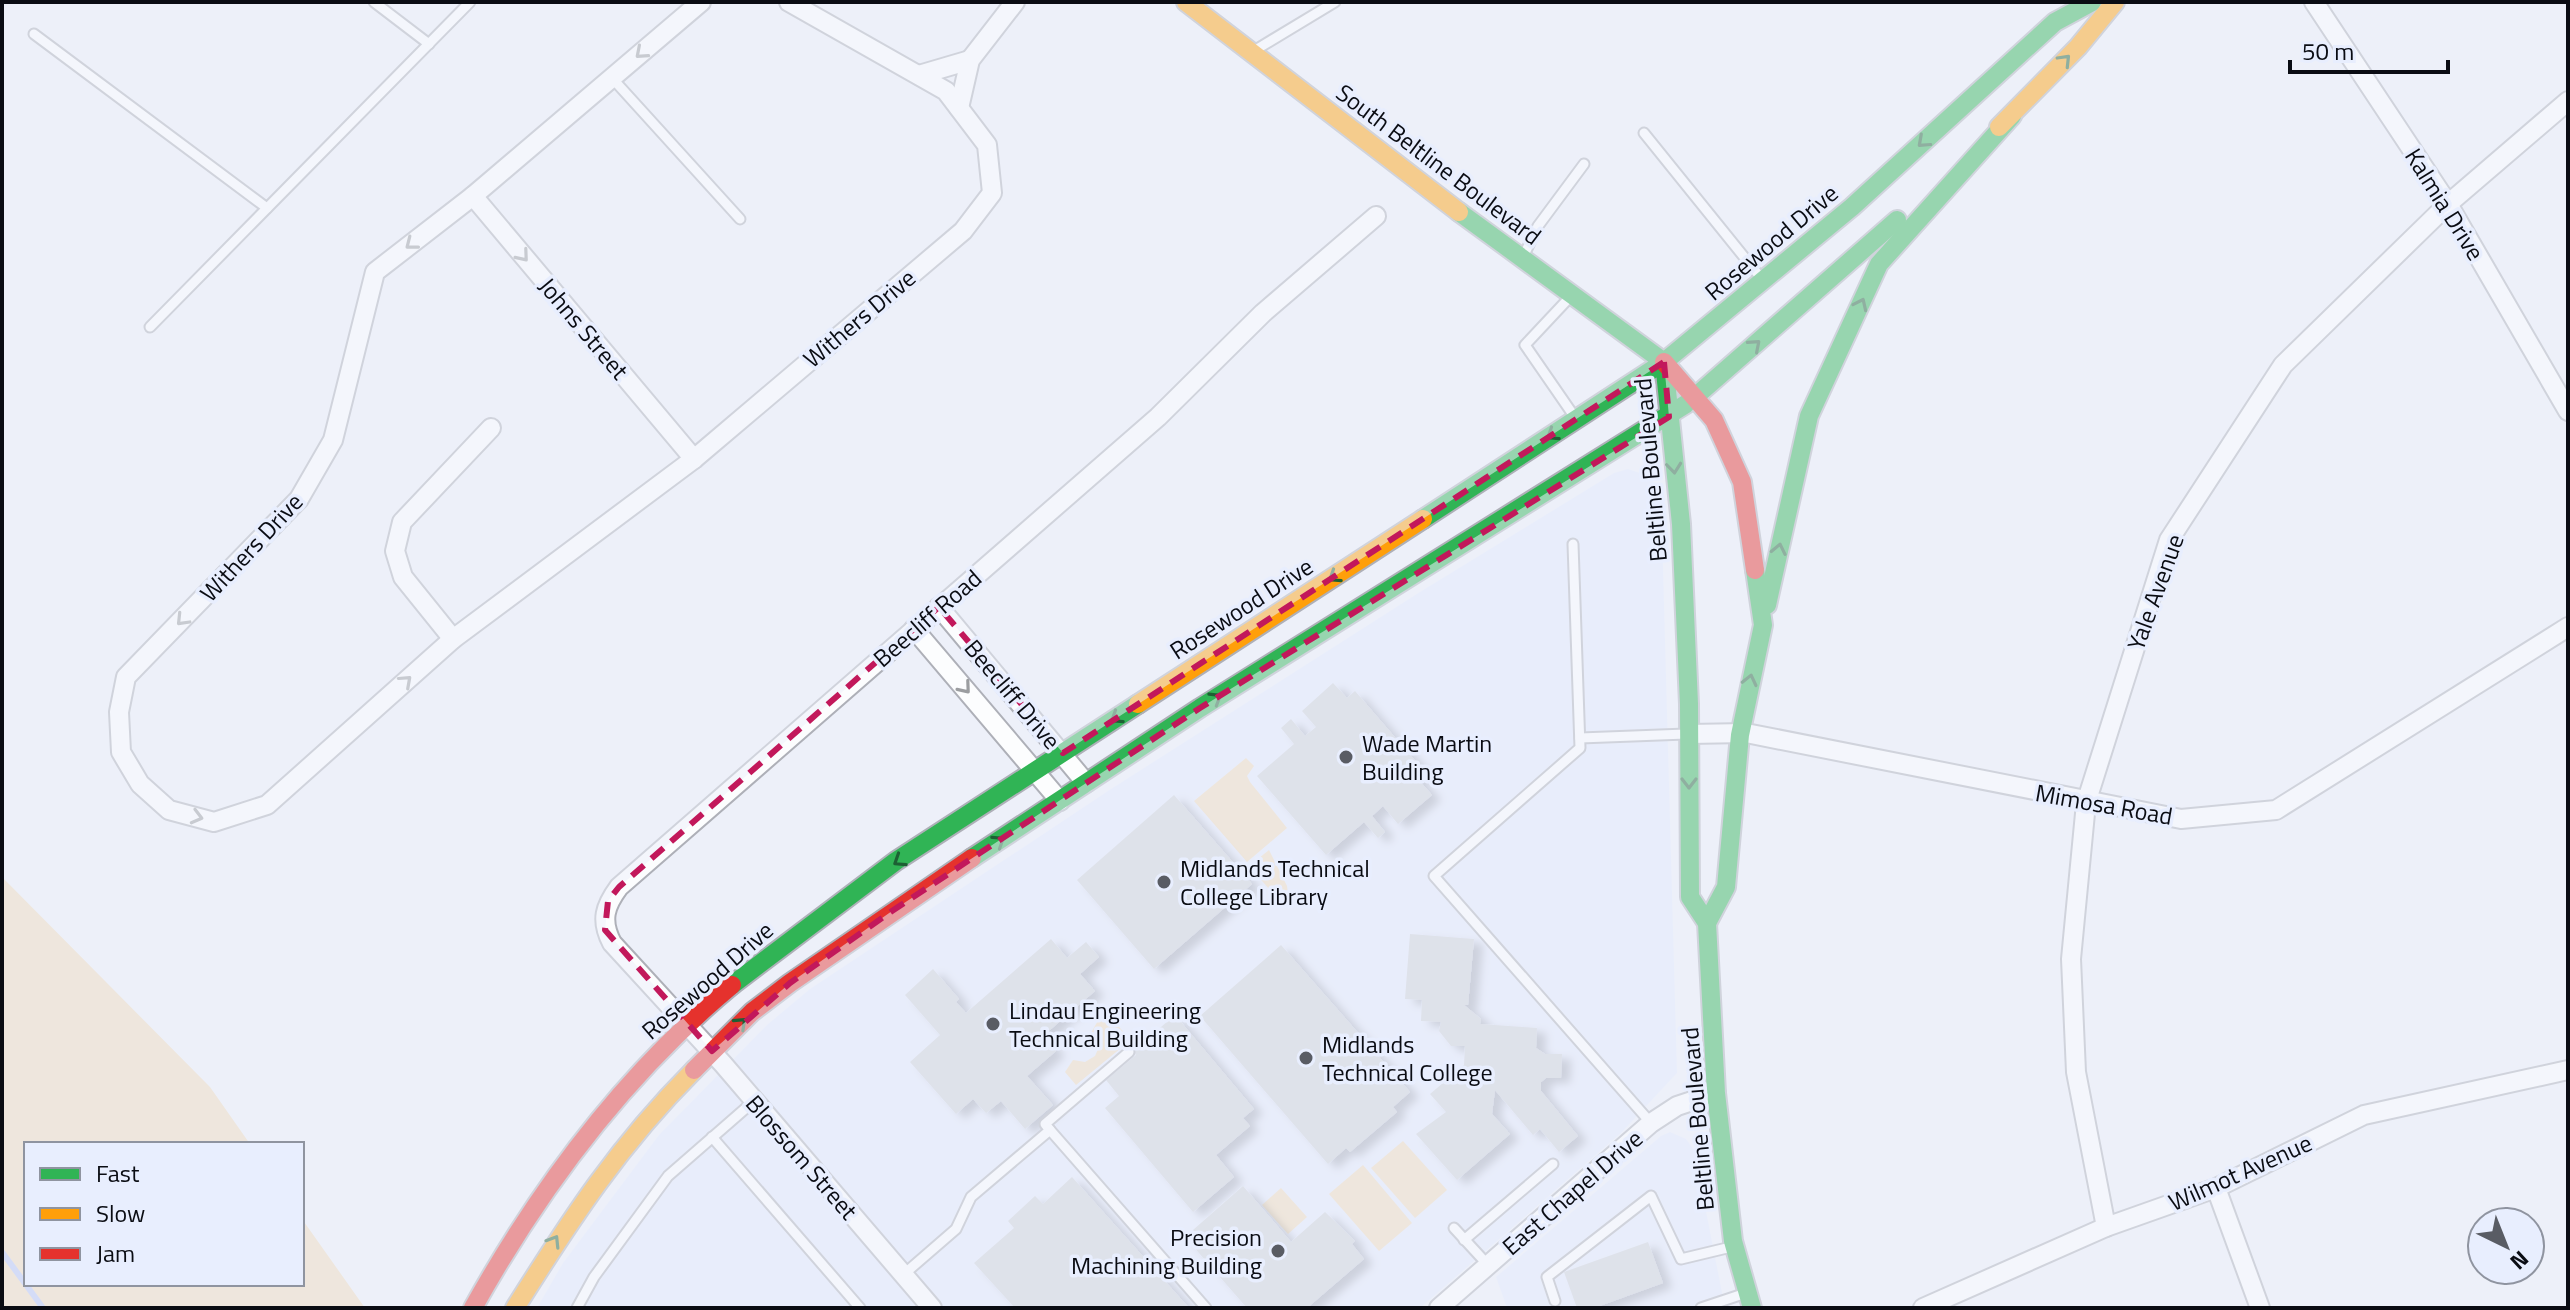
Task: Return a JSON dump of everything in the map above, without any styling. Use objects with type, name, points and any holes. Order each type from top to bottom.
[{"type":"main road","name":"South Beltline Boulevard","points":[[1186,2],[1254,51],[1398,167],[1664,362]]},
{"type":"main road","name":"Rosewood Drive","points":[[473,1308],[514,1235],[611,1105],[687,1025],[728,988],[864,884],[1664,362],[1852,207],[2055,22],[2092,2]]},
{"type":"main road","points":[[1763,625],[1809,416],[1879,264],[2078,47],[2115,2]]},
{"type":"main road","points":[[515,1308],[590,1189],[706,1045],[821,961],[1200,708],[1669,417],[2012,116]]},
{"type":"main road","name":"Beltline Boulevard","points":[[1664,362],[1714,420],[1742,482],[1763,625],[1740,733],[1726,887],[1707,923]]},
{"type":"main road","name":"Beltline Boulevard","points":[[1664,362],[1681,524],[1689,734],[1690,897],[1707,923],[1716,1093],[1735,1246],[1750,1300]]},
{"type":"street","name":"Withers Drive","points":[[701,2],[473,196],[375,272],[333,440],[299,499],[126,677],[119,712],[121,752],[140,784],[169,810],[214,822],[267,805],[453,639],[694,459],[963,231],[992,193],[987,145],[959,108],[946,91],[789,2]]},
{"type":"street","points":[[959,108],[970,60],[1015,2]]},
{"type":"street","name":"Kalmia Drive","points":[[2314,2],[2448,204],[2568,411]]},
{"type":"street","points":[[919,75],[970,60]]},
{"type":"street","name":"Yale Avenue","points":[[2106,1227],[2076,1072],[2071,959],[2086,803],[2169,540],[2283,365],[2448,204],[2568,101]]},
{"type":"street","name":"Johns Street","points":[[473,196],[694,459]]},
{"type":"street","name":"Beecliff Road","points":[[706,1045],[612,943],[603,917],[608,901],[619,887],[1158,417],[1263,313],[1376,216]]},
{"type":"street","points":[[453,639],[403,577],[395,551],[402,522],[491,428]]},
{"type":"street","name":"Beecliff Drive","points":[[939,607],[1086,783]]},
{"type":"street","name":"Mimosa Road","points":[[1689,734],[1740,733],[2086,803],[2181,819],[2276,810],[2568,627]]},
{"type":"street","name":"Beecliff Drive","points":[[914,629],[1060,801]]},
{"type":"street","name":"Blossom Street","points":[[706,1045],[903,1275]]},
{"type":"street","name":"Wilmot Avenue","points":[[1923,1308],[2106,1227],[2216,1188],[2364,1115],[2568,1070]]},
{"type":"street","name":"East Chapel Drive","points":[[1439,1308],[1651,1123],[1677,1106],[1716,1093]]},
{"type":"street","points":[[2216,1188],[2260,1308]]},
{"type":"street","points":[[903,1275],[932,1308]]},
{"type":"lane","points":[[374,2],[429,44]]},
{"type":"lane","points":[[150,327],[470,2]]},
{"type":"lane","points":[[1254,51],[1335,2]]},
{"type":"lane","points":[[34,34],[267,208]]},
{"type":"lane","points":[[612,78],[740,219]]},
{"type":"lane","points":[[1644,133],[1763,281]]},
{"type":"lane","points":[[1522,258],[1538,226],[1584,164]]},
{"type":"lane","points":[[1572,295],[1525,345],[1576,419]]},
{"type":"lane","points":[[1573,544],[1580,748],[1434,876],[1651,1123]]},
{"type":"lane","points":[[1580,738],[1689,734]]},
{"type":"lane","points":[[1129,1052],[1045,1124],[1206,1308]]},
{"type":"lane","points":[[577,1308],[594,1277],[668,1176],[754,1101]]},
{"type":"lane","points":[[903,1275],[956,1229],[971,1197],[1050,1130]]},
{"type":"lane","points":[[712,1137],[860,1308]]},
{"type":"lane","points":[[1464,1240],[1553,1164]]},
{"type":"lane","points":[[1555,1301],[1547,1277],[1651,1196],[1681,1259],[1735,1246]]},
{"type":"lane","points":[[1454,1228],[1488,1265]]},
{"type":"lane","points":[[1701,1308],[1750,1300]]},
{"type":"highlighted area","points":[[1664,362],[1669,417],[1200,708],[892,911],[790,983],[712,1051],[605,930],[608,901],[619,887],[939,607],[1063,753]]},
{"type":"shaded area","points":[[1628,469],[1646,475],[1661,495],[1677,1073],[1621,1133],[1420,1308],[537,1308],[563,1263],[659,1135],[767,1025],[810,989],[1108,791],[1420,592],[1614,473]]},
{"type":"shaded area","points":[[1246,758],[1254,766],[1247,776],[1250,782],[1287,828],[1247,862],[1194,801]]},
{"type":"shaded area","points":[[1269,850],[1287,886],[1289,903],[1284,906],[1249,866]]},
{"type":"shaded area","points":[[2,877],[210,1087],[249,1142],[24,1142],[24,1286],[304,1286],[304,1222],[365,1308],[2,1308]]},
{"type":"shaded area","points":[[1104,1010],[1128,1037],[1127,1043],[1076,1085],[1065,1072],[1073,1060],[1085,1062],[1095,1056],[1099,1047],[1091,1033]]},
{"type":"shaded area","points":[[1670,1132],[1686,1139],[1694,1150],[1725,1308],[1507,1308],[1496,1277],[1661,1136]]},
{"type":"shaded area","points":[[1403,1141],[1447,1190],[1415,1218],[1371,1168]]},
{"type":"shaded area","points":[[1363,1165],[1412,1223],[1379,1251],[1329,1194]]},
{"type":"shaded area","points":[[1281,1188],[1307,1217],[1288,1234],[1262,1205]]},
{"type":"building","name":"Wade Martin Building","points":[[1333,683],[1347,698],[1355,691],[1424,771],[1417,778],[1432,795],[1398,824],[1383,806],[1372,816],[1385,832],[1378,838],[1364,822],[1326,855],[1257,776],[1294,744],[1281,728],[1291,719],[1305,736],[1316,727],[1302,711]]},
{"type":"building","name":"Midlands Technical College Library","points":[[1174,795],[1252,884],[1154,969],[1077,880]]},
{"type":"building","points":[[1410,934],[1474,939],[1468,1005],[1464,1005],[1481,1019],[1480,1024],[1537,1028],[1536,1048],[1545,1054],[1562,1054],[1561,1078],[1546,1078],[1541,1082],[1541,1091],[1578,1136],[1559,1152],[1540,1129],[1533,1135],[1495,1090],[1492,1114],[1510,1134],[1457,1180],[1416,1134],[1446,1112],[1430,1094],[1464,1065],[1465,1046],[1451,1046],[1439,1031],[1441,1022],[1421,1021],[1422,1000],[1405,999]]},
{"type":"building","name":"Lindau Engineering Technical Building","points":[[1051,939],[1067,958],[1086,942],[1099,957],[1080,974],[1095,991],[1043,1036],[1056,1051],[1027,1076],[1053,1105],[1025,1129],[1001,1101],[986,1113],[973,1099],[956,1114],[910,1062],[940,1035],[905,995],[933,969],[959,999],[956,1002],[966,1013]]},
{"type":"building","points":[[1281,945],[1410,1092],[1393,1107],[1397,1112],[1350,1152],[1346,1148],[1328,1164],[1200,1016]]},
{"type":"building","points":[[1175,1015],[1254,1109],[1243,1118],[1250,1126],[1216,1155],[1234,1177],[1193,1212],[1105,1108],[1119,1096],[1106,1080],[1136,1055],[1133,1051]]},
{"type":"building","points":[[1072,1177],[1189,1308],[1015,1308],[974,1263],[1014,1228],[1008,1221],[1035,1196],[1043,1204]]},
{"type":"building","name":"Precision Machining Building","points":[[1243,1186],[1291,1242],[1325,1212],[1355,1241],[1352,1244],[1364,1259],[1307,1308],[1247,1308],[1185,1237]]},
{"type":"building","points":[[1648,1242],[1663,1283],[1594,1308],[1577,1308],[1564,1272]]},
{"type":"waterway","points":[[2,1252],[24,1282]]},
{"type":"waterway","points":[[27,1286],[43,1308]]},
{"type":"traffic: fast","points":[[1664,362],[1852,207],[2055,22],[2092,2]]},
{"type":"traffic: fast","points":[[1767,605],[1809,416],[1879,264],[2012,116]]},
{"type":"traffic: fast","points":[[1423,519],[1664,362],[1459,212]]},
{"type":"traffic: fast","points":[[1696,396],[1897,220]]},
{"type":"traffic: fast","points":[[1664,362],[1681,524],[1689,704],[1690,897],[1707,923],[1716,1093],[1733,1241],[1752,1308]]},
{"type":"traffic: fast","points":[[972,858],[1200,708],[1686,404]]},
{"type":"traffic: fast","points":[[1707,923],[1726,887],[1740,735],[1763,625],[1755,570]]},
{"type":"traffic: fast","points":[[732,985],[896,861],[1138,704]]},
{"type":"traffic: slow","points":[[1186,2],[1459,212]]},
{"type":"traffic: slow","points":[[1999,127],[2078,47],[2115,2]]},
{"type":"traffic: slow","points":[[1138,704],[1423,519]]},
{"type":"traffic: slow","points":[[515,1308],[597,1184],[642,1126],[694,1070]]},
{"type":"traffic: jam","points":[[1664,362],[1714,420],[1742,482],[1755,570]]},
{"type":"traffic: jam","points":[[694,1070],[752,1012],[790,983],[972,858]]},
{"type":"traffic: jam","points":[[473,1308],[527,1219],[588,1134],[656,1056],[732,985]]},
{"type":"place","name":"Wade Martin Building","points":[[1346,757]]},
{"type":"place","name":"Midlands Technical College Library","points":[[1164,882]]},
{"type":"place","name":"Lindau Engineering Technical Building","points":[[993,1024]]},
{"type":"place","name":"Midlands Technical College","points":[[1306,1058]]},
{"type":"place","name":"Precision Machining Building","points":[[1278,1251]]}]
